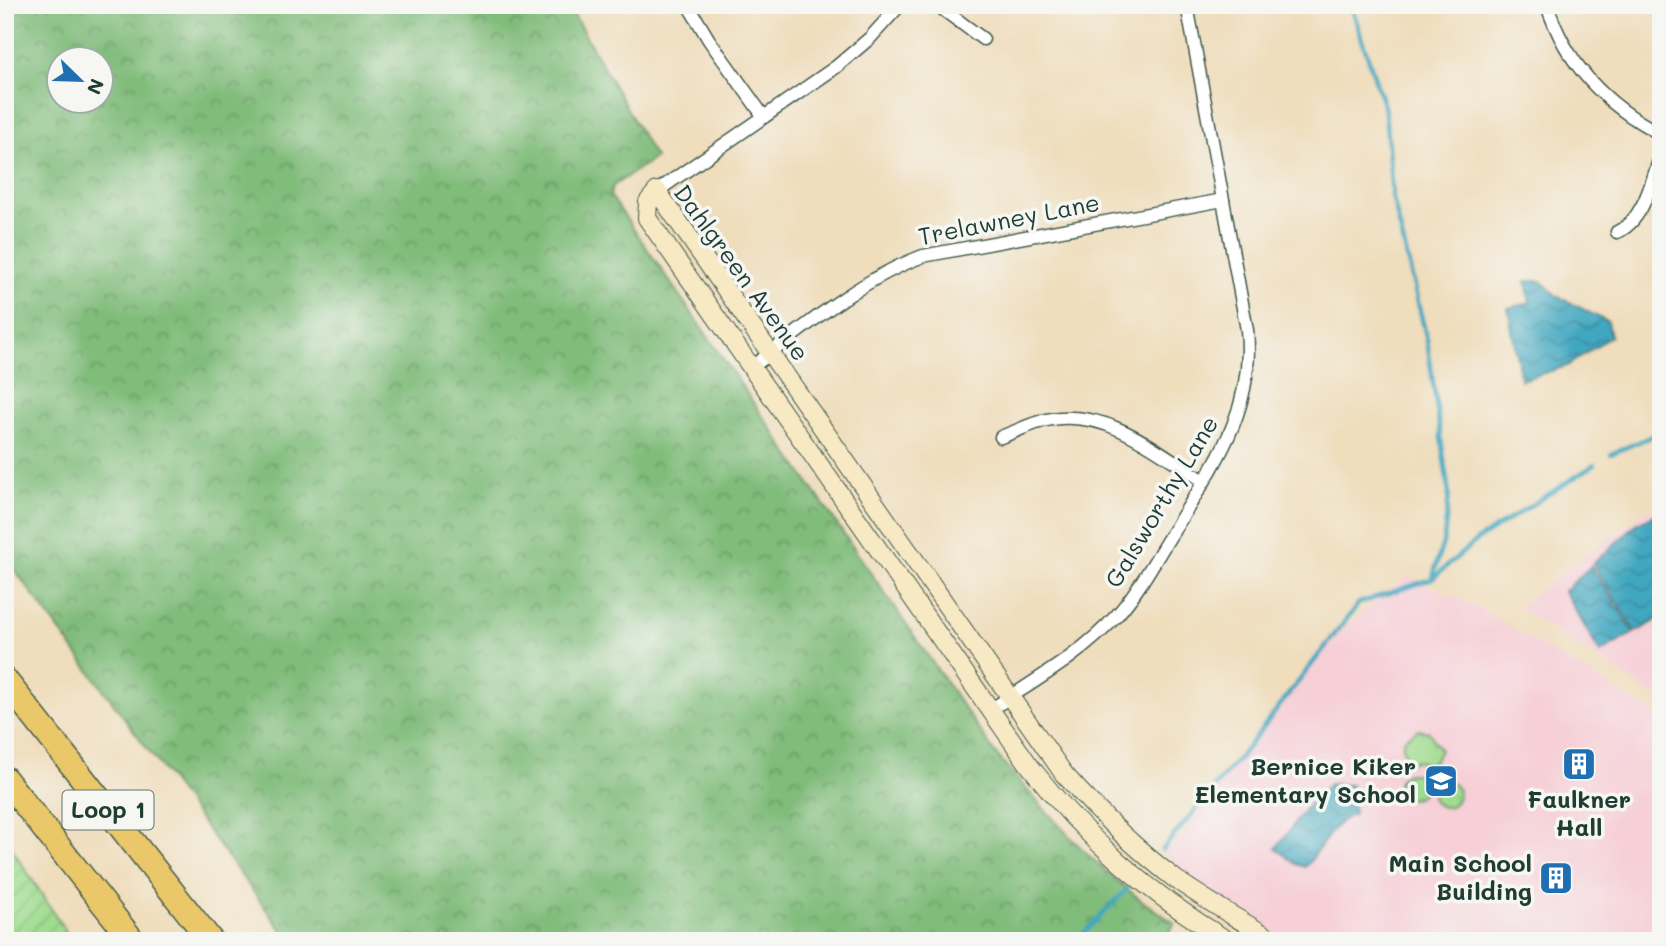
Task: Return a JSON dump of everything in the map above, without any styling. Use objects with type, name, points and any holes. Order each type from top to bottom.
[{"type":"highway","name":"Loop 1","points":[[5,680],[211,941]]},
{"type":"highway","name":"Loop 1","points":[[5,779],[133,941]]},
{"type":"street","points":[[688,5],[709,40],[764,117]]},
{"type":"street","points":[[657,191],[857,51],[900,5]]},
{"type":"street","points":[[937,5],[983,39]]},
{"type":"street","name":"Galsworthy Lane","points":[[990,710],[1076,652],[1118,614],[1139,587],[1222,452],[1242,402],[1248,365],[1247,330],[1187,5]]},
{"type":"street","points":[[1547,5],[1564,45],[1596,90],[1642,124],[1661,134]]},
{"type":"street","points":[[1617,232],[1631,223],[1640,208],[1661,155]]},
{"type":"street","name":"Dahlgreen Avenue","points":[[1228,941],[1151,890],[1088,834],[1046,787],[647,218],[648,202],[657,191],[1011,696],[1052,759],[1105,817],[1176,879],[1275,941]]},
{"type":"street","name":"Trelawney Lane","points":[[751,368],[871,281],[923,256],[1223,200]]},
{"type":"street","points":[[1001,437],[1049,419],[1079,417],[1095,420],[1124,430],[1204,481]]},
{"type":"shaded area","points":[[1661,505],[1661,700],[1518,607],[1643,513]]},
{"type":"shaded area","name":"Bernice Kiker Elementary School","points":[[1407,576],[1475,606],[1661,717],[1661,941],[1288,941],[1203,890],[1162,850],[1174,845],[1324,643]]},
{"type":"green space","points":[[5,5],[571,5],[572,12],[655,158],[613,186],[610,195],[995,753],[1057,823],[1101,867],[1149,906],[1175,923],[1164,941],[290,941],[5,557]]},
{"type":"green space","points":[[1418,730],[1429,732],[1440,750],[1435,760],[1429,764],[1416,761],[1408,763],[1402,748],[1404,739]]},
{"type":"green space","points":[[1411,773],[1420,777],[1424,786],[1420,795],[1411,799],[1402,795],[1398,786],[1402,777]]},
{"type":"green space","points":[[1445,781],[1454,785],[1458,794],[1454,803],[1445,807],[1436,803],[1432,794],[1436,785]]},
{"type":"green space","points":[[5,838],[72,941],[5,941]]},
{"type":"water","points":[[1526,281],[1541,281],[1557,296],[1608,322],[1611,336],[1567,366],[1521,380],[1508,308],[1530,303]]},
{"type":"water","points":[[1661,512],[1661,618],[1636,632],[1593,564],[1637,523]]},
{"type":"water","points":[[1591,566],[1634,633],[1600,653],[1564,591]]},
{"type":"water","points":[[1329,784],[1351,785],[1354,815],[1340,822],[1305,867],[1296,864],[1276,848],[1309,804]]},
{"type":"waterway","points":[[1351,5],[1385,110],[1392,195],[1427,340],[1449,494],[1444,539],[1432,579]]},
{"type":"waterway","points":[[1611,454],[1661,432]]},
{"type":"waterway","points":[[1162,850],[1247,748],[1359,603],[1432,579],[1477,540],[1594,465]]},
{"type":"waterway","points":[[1076,941],[1128,888]]},
{"type":"place","name":"Faulkner Hall","points":[[1579,764]]},
{"type":"place","name":"Bernice Kiker Elementary School","points":[[1441,781]]},
{"type":"place","name":"Main School Building","points":[[1556,878]]}]
